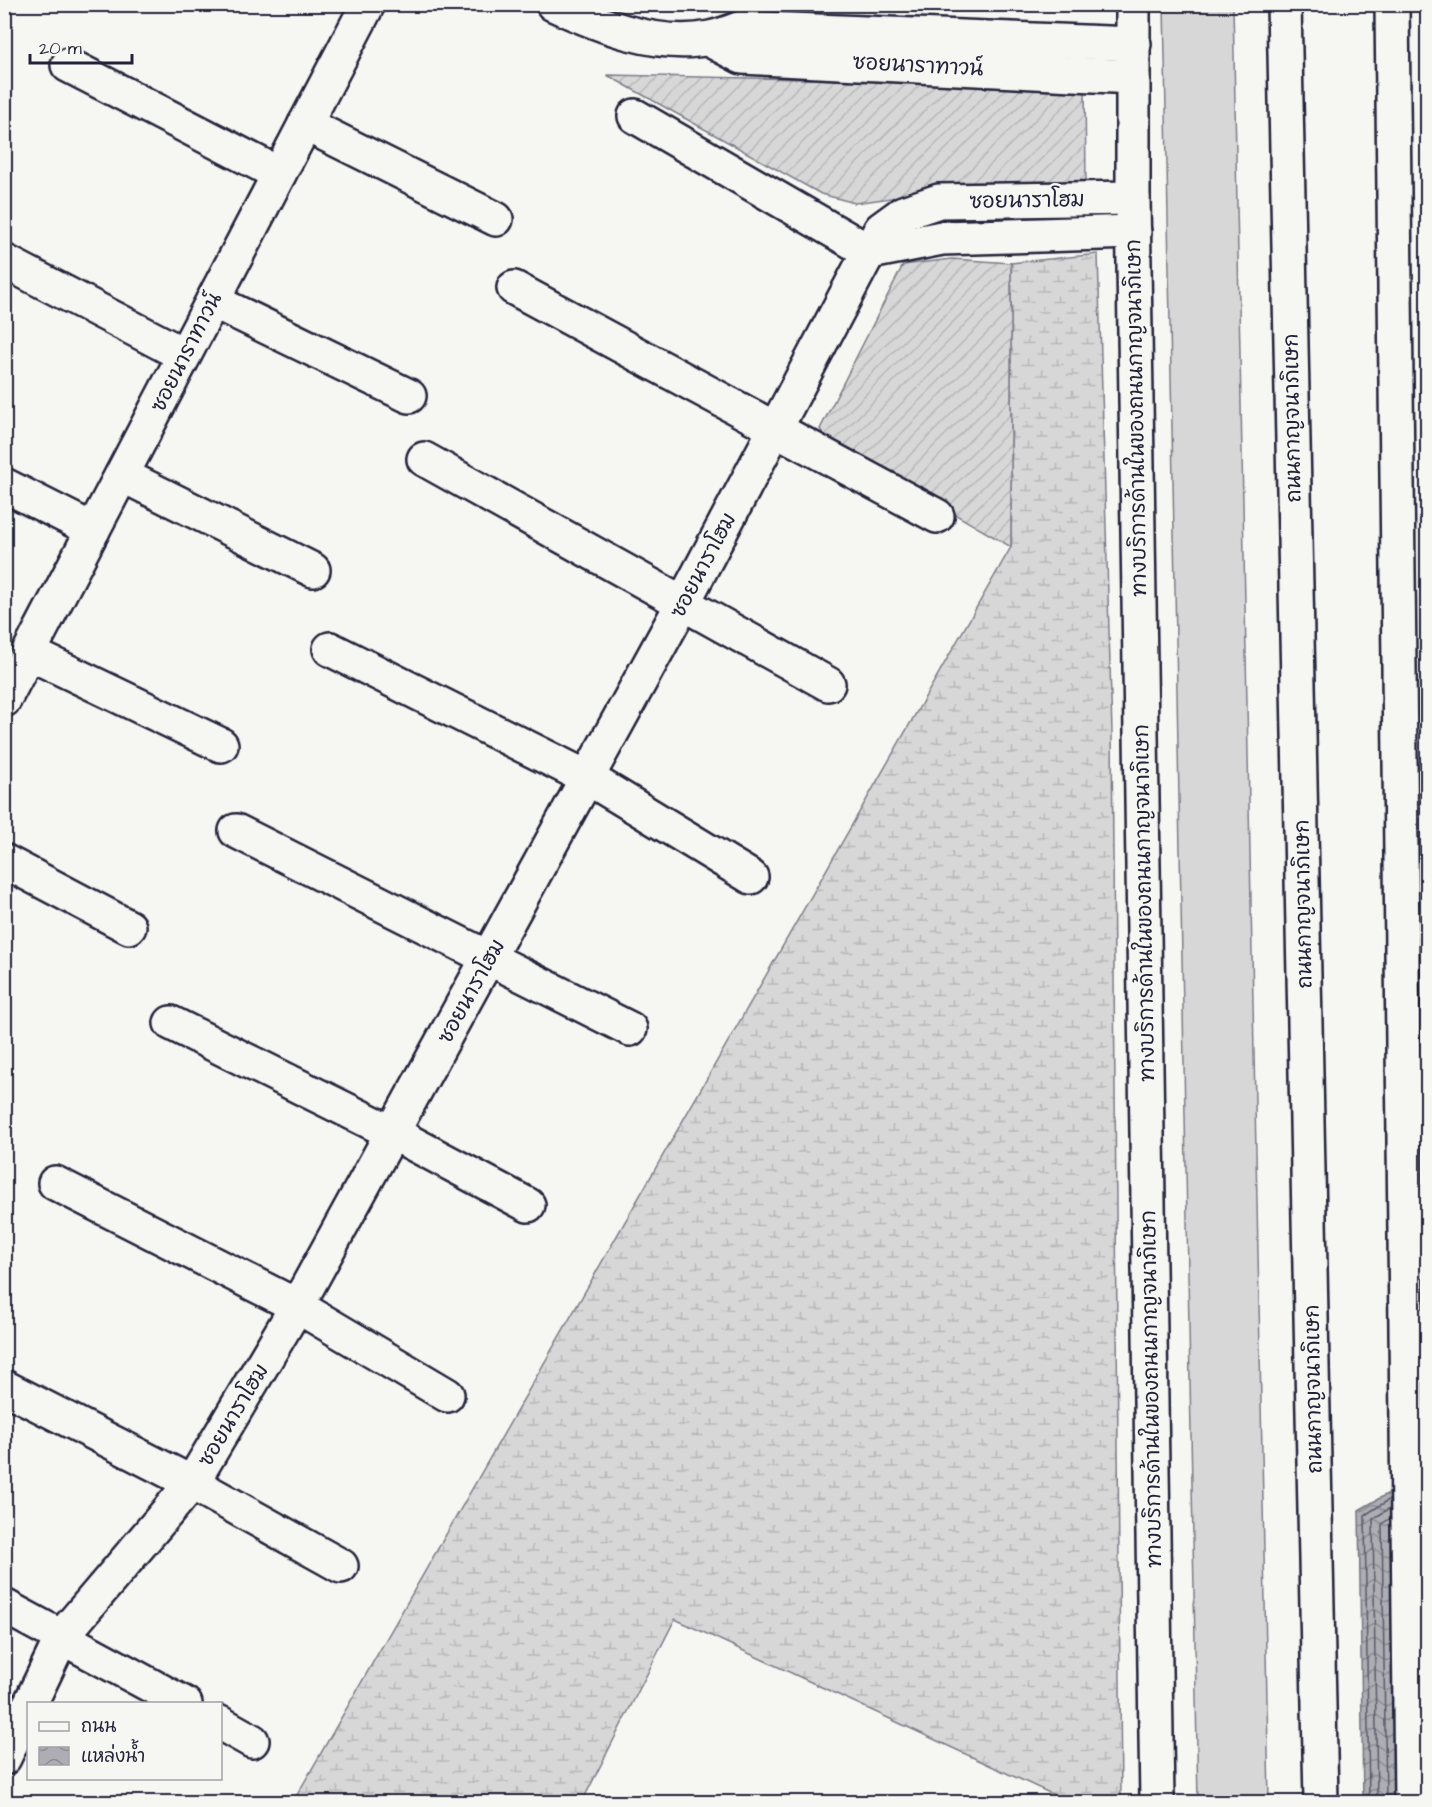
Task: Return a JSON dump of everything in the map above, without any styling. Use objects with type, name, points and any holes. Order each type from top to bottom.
[{"type":"main road","name":"ซอยนาราทาวน์","points":[[4,700],[368,4]]},
{"type":"main road","name":"ซอยนาราทาวน์","points":[[553,4],[605,28],[663,39],[708,39],[741,28],[1134,44]]},
{"type":"main road","name":"ทางบริการด้านในของถนนกาญจนาภิเษก","points":[[1133,4],[1132,198],[1157,1803]]},
{"type":"main road","name":"ถนนกาญจนาภิเษก","points":[[1284,4],[1321,1803]]},
{"type":"main road","points":[[1392,4],[1411,1803]]},
{"type":"main road","name":"ซอยนาราทาวน์","points":[[708,39],[742,57],[1133,77]]},
{"type":"main road","points":[[68,65],[279,174]]},
{"type":"main road","points":[[635,116],[870,252]]},
{"type":"main road","points":[[305,124],[496,219]]},
{"type":"main road","name":"ซอยนาราโฮม","points":[[31,1702],[63,1635],[192,1483],[297,1306],[683,603],[881,229],[903,213],[939,201],[1132,198]]},
{"type":"main road","name":"ซอยนาราโฮม","points":[[870,252],[942,238],[1134,232]]},
{"type":"main road","points":[[4,261],[184,355]]},
{"type":"main road","points":[[514,288],[937,516]]},
{"type":"main road","points":[[213,301],[409,396]]},
{"type":"main road","points":[[424,459],[828,684]]},
{"type":"main road","points":[[122,475],[313,570]]},
{"type":"main road","points":[[4,485],[93,530]]},
{"type":"main road","points":[[330,649],[588,778],[751,878]]},
{"type":"main road","points":[[29,653],[221,745]]},
{"type":"main road","points":[[236,831],[630,1029]]},
{"type":"main road","points":[[4,861],[129,927]]},
{"type":"main road","points":[[171,1023],[393,1133],[528,1205]]},
{"type":"main road","points":[[55,1183],[297,1306],[447,1395]]},
{"type":"main road","points":[[4,1387],[192,1483],[341,1566]]},
{"type":"main road","points":[[4,1606],[63,1635],[181,1702]]},
{"type":"main road","name":"ซอยนาราโฮม","points":[[4,1758],[27,1710]]},
{"type":"main road","points":[[222,1724],[252,1741]]},
{"type":"green space","points":[[1164,5],[1233,5],[1269,1802],[1198,1802]]},
{"type":"green space","points":[[607,75],[1085,85],[1086,185],[971,187],[855,203],[821,194]]},
{"type":"green space","points":[[1098,254],[1112,733],[1121,1802],[1069,1802],[675,1619],[582,1802],[293,1802],[1011,547],[1011,263]]},
{"type":"green space","points":[[952,259],[1011,263],[1011,547],[826,439],[820,429],[903,265]]},
{"type":"water","points":[[1427,1471],[1427,1802],[1363,1802],[1359,1510]]}]
